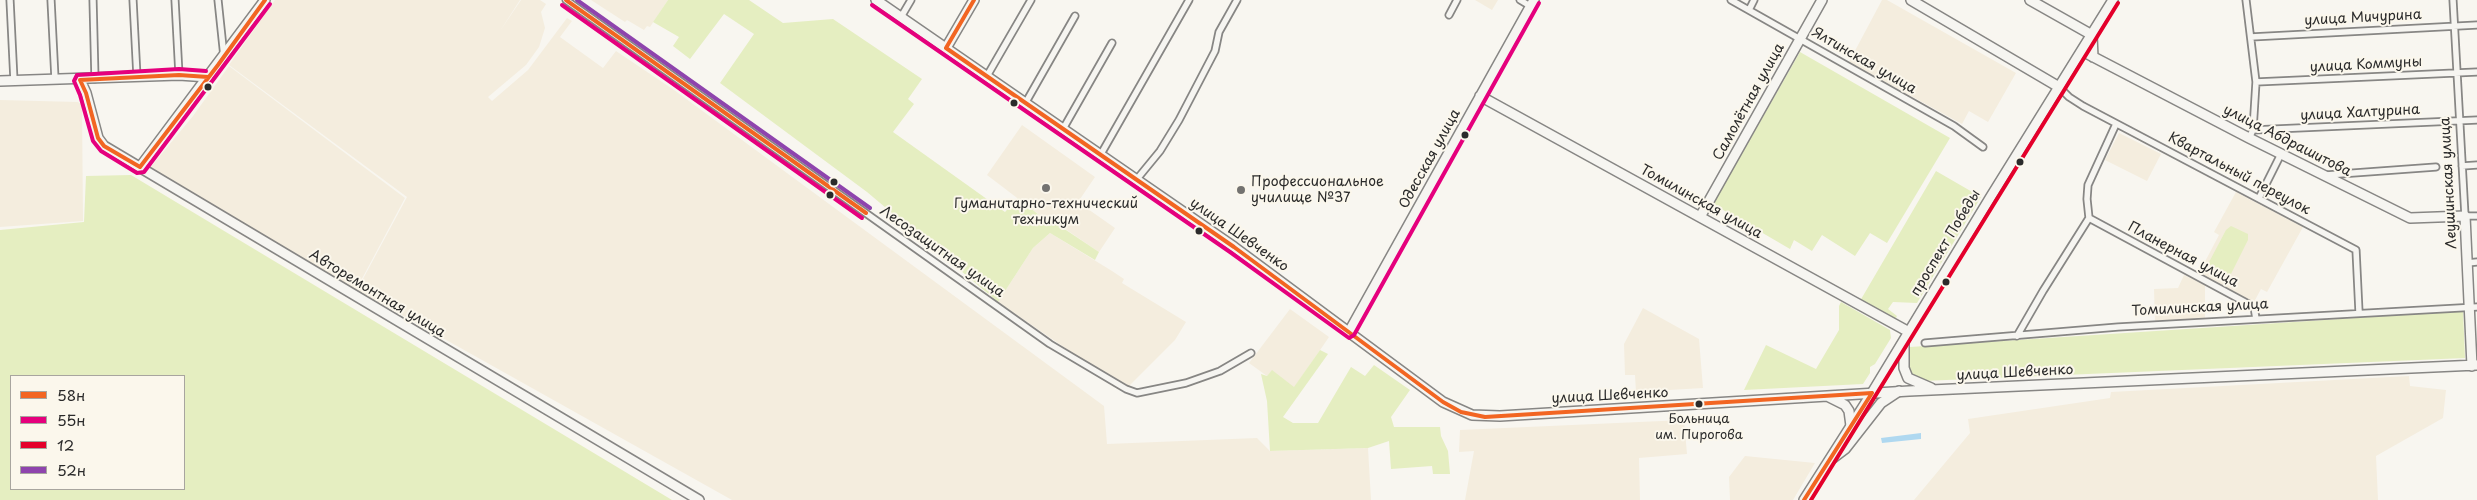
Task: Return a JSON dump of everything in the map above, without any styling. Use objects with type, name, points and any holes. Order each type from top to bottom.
[{"type":"main road","points":[[140,167],[265,0]]},
{"type":"main road","name":"улица Шевченко","points":[[876,0],[1234,247],[1443,402],[1461,412],[1480,416],[1872,393],[2474,365]]},
{"type":"main road","points":[[946,48],[974,0]]},
{"type":"main road","name":"Самолётная улица","points":[[1700,217],[1822,0]]},
{"type":"main road","points":[[1911,0],[2059,87]]},
{"type":"main road","points":[[2030,0],[2092,35],[2094,57]]},
{"type":"main road","name":"проспект Победы","points":[[1804,500],[1904,342],[2113,0]]},
{"type":"main road","name":"Одесская улица","points":[[1349,332],[1532,3]]},
{"type":"main road","name":"улица Абдрашитова","points":[[2082,51],[2251,134],[2281,154],[2410,218],[2465,216]]},
{"type":"main road","points":[[0,82],[179,75],[208,77]]},
{"type":"main road","name":"Авторемонтная улица","points":[[80,80],[86,93],[98,138],[104,146],[699,500]]},
{"type":"main road","name":"Томилинская улица","points":[[1480,96],[1909,332]]},
{"type":"main road","name":"Леушинская улица","points":[[2465,216],[2467,262],[2473,307],[2474,365]]},
{"type":"main road","points":[[1904,342],[1904,368],[1908,378],[1936,390]]},
{"type":"main road","points":[[1829,461],[1845,449],[1881,402],[1899,392]]},
{"type":"main road","points":[[1827,396],[1845,405],[1849,411],[1852,426]]},
{"type":"street","points":[[10,0],[14,81]]},
{"type":"street","points":[[51,0],[55,79]]},
{"type":"street","points":[[92,0],[95,79]]},
{"type":"street","points":[[133,0],[137,77]]},
{"type":"street","points":[[175,0],[179,75]]},
{"type":"street","points":[[218,0],[224,57]]},
{"type":"street","name":"Лесозащитная улица","points":[[566,0],[1050,344],[1126,389],[1137,392],[1186,383],[1220,371],[1251,353]]},
{"type":"street","points":[[901,17],[911,0]]},
{"type":"street","points":[[988,76],[1031,0]]},
{"type":"street","points":[[1101,154],[1189,0]]},
{"type":"street","points":[[1137,179],[1160,151],[1179,120],[1215,51],[1219,32],[1237,0]]},
{"type":"street","points":[[1449,15],[1457,0]]},
{"type":"street","points":[[1520,0],[1532,3]]},
{"type":"street","name":"Ялтинская улица","points":[[1731,0],[1954,126],[1983,147]]},
{"type":"street","points":[[1749,10],[1754,0]]},
{"type":"street","points":[[2246,0],[2256,82],[2251,134]]},
{"type":"street","name":"Леушинская улица","points":[[2452,0],[2465,216]]},
{"type":"street","points":[[1026,102],[1075,16]]},
{"type":"street","name":"улица Мичурина","points":[[2251,37],[2477,25]]},
{"type":"street","points":[[1064,128],[1112,43]]},
{"type":"street","name":"улица Коммуны","points":[[2256,82],[2477,72]]},
{"type":"street","name":"Квартальный переулок","points":[[2059,87],[2069,98],[2116,124],[2356,250],[2359,312]]},
{"type":"street","name":"улица Халтурина","points":[[2251,134],[2477,120]]},
{"type":"street","points":[[2017,336],[2043,291],[2090,218],[2087,199],[2088,185],[2116,124]]},
{"type":"street","points":[[2259,198],[2281,154]]},
{"type":"street","points":[[2462,166],[2477,165]]},
{"type":"street","points":[[2324,175],[2436,167]]},
{"type":"street","name":"улица Абдрашитова","points":[[2465,216],[2477,216]]},
{"type":"street","name":"Планерная улица","points":[[2090,218],[2254,307],[2256,319]]},
{"type":"street","points":[[2467,262],[2477,262]]},
{"type":"street","name":"Томилинская улица","points":[[1925,343],[2049,332],[2359,312],[2473,307]]},
{"type":"shaded area","points":[[275,0],[520,0],[500,31],[521,0],[540,0],[546,4],[541,12],[545,28],[539,47],[526,65],[488,97],[492,101],[528,70],[567,18],[572,21],[560,37],[603,68],[616,51],[674,90],[1104,406],[1107,444],[1257,438],[1270,451],[1368,448],[1371,500],[732,500],[357,290],[407,197],[229,65]]},
{"type":"shaded area","points":[[591,0],[668,0],[650,27],[647,26],[644,30],[627,20],[625,22]]},
{"type":"shaded area","points":[[1475,0],[1498,0],[1492,10]]},
{"type":"shaded area","points":[[1882,0],[1887,0],[2016,73],[1988,122],[1969,111],[1962,124],[1849,62]]},
{"type":"shaded area","points":[[229,66],[405,198],[356,290],[150,168],[193,116]]},
{"type":"shaded area","points":[[0,100],[78,102],[82,105],[83,221],[0,227]]},
{"type":"shaded area","name":"Гуманитарно-технический техникум","points":[[1022,125],[1095,177],[1078,202],[1115,228],[1099,252],[1055,222],[1050,223],[987,175]]},
{"type":"shaded area","points":[[2119,133],[2161,154],[2147,181],[2105,160]]},
{"type":"shaded area","points":[[2236,192],[2303,227],[2267,292],[2261,289],[2254,302],[2199,273],[2219,235],[2214,232]]},
{"type":"shaded area","points":[[1050,233],[1124,279],[1122,283],[1186,322],[1175,340],[1129,386],[1071,352],[998,302],[1033,248]]},
{"type":"shaded area","points":[[2184,275],[2205,285],[2205,318],[2155,322],[2154,289],[2178,288]]},
{"type":"shaded area","points":[[1643,308],[1699,339],[1703,388],[1636,392],[1635,375],[1625,375],[1624,344]]},
{"type":"shaded area","points":[[1290,309],[1329,337],[1294,388],[1272,371],[1267,376],[1249,363]]},
{"type":"shaded area","points":[[2409,376],[2410,386],[2446,390],[2443,418],[2376,456],[2378,500],[1914,500],[1970,433],[1968,419],[2110,398],[2111,392]]},
{"type":"shaded area","points":[[1684,420],[1687,454],[1639,458],[1640,500],[1465,500],[1474,451],[1459,452],[1460,430]]},
{"type":"shaded area","points":[[1745,456],[1815,463],[1793,500],[1730,500],[1729,477]]},
{"type":"green space","points":[[668,0],[749,0],[783,23],[833,19],[922,79],[908,99],[914,104],[893,132],[1005,212],[1018,198],[1049,223],[1054,222],[1099,252],[1095,260],[1050,233],[1033,248],[998,302],[867,192],[720,83],[754,34],[724,14],[690,59],[673,46],[679,37],[653,22]]},
{"type":"green space","points":[[1800,52],[1950,138],[1887,243],[1870,233],[1855,256],[1822,235],[1812,251],[1794,240],[1790,249],[1713,204]]},
{"type":"green space","points":[[1936,171],[1981,197],[1917,303],[1893,302],[1888,309],[1897,316],[1894,322],[1860,301]]},
{"type":"green space","points":[[131,175],[672,500],[0,500],[0,230],[84,222],[86,176]]},
{"type":"green space","points":[[2231,226],[2248,234],[2248,240],[2230,276],[2223,279],[2209,272],[2207,266],[2226,230]]},
{"type":"green space","points":[[1841,302],[1890,330],[1891,338],[1875,364],[1870,367],[1870,373],[1863,384],[1744,390],[1766,345],[1816,369],[1839,330],[1839,306]]},
{"type":"green space","points":[[2463,311],[2465,358],[1923,381],[1912,374],[1908,365],[1910,347]]},
{"type":"green space","points":[[1320,350],[1328,354],[1283,417],[1293,423],[1318,423],[1351,367],[1365,376],[1374,365],[1410,390],[1391,417],[1394,427],[1440,427],[1441,436],[1448,451],[1450,474],[1433,474],[1432,466],[1391,469],[1389,441],[1368,448],[1270,451],[1267,401],[1261,374],[1267,376],[1272,370],[1294,387]]},
{"type":"water","points":[[1921,433],[1921,439],[1882,443],[1881,438]]},
{"type":"transit line","name":"58н","points":[[208,77],[179,75],[80,80],[86,93],[98,138],[104,146],[140,167],[218,65],[265,0]]},
{"type":"transit line","name":"58н","points":[[566,0],[866,213]]},
{"type":"transit line","name":"52н","points":[[577,0],[870,208]]},
{"type":"transit line","name":"58н","points":[[974,0],[946,48],[1234,247],[1443,402],[1461,412],[1485,417],[1872,393]]},
{"type":"transit line","name":"55н","points":[[872,5],[1230,252],[1349,338],[1354,335],[1539,3]]},
{"type":"transit line","name":"12","points":[[1811,500],[2118,3]]},
{"type":"transit line","name":"55н","points":[[206,71],[179,69],[77,75],[74,81],[93,141],[101,151],[137,173],[144,172],[270,4]]},
{"type":"transit line","name":"55н","points":[[562,5],[862,218]]},
{"type":"transit line","name":"58н","points":[[1804,500],[1872,393]]},
{"type":"place","name":"Гуманитарно-технический техникум","points":[[1046,188]]},
{"type":"place","name":"Профессиональное училище №37","points":[[1241,190]]},
{"type":"place","name":"Больница им. Пирогова","points":[[1699,404]]}]
